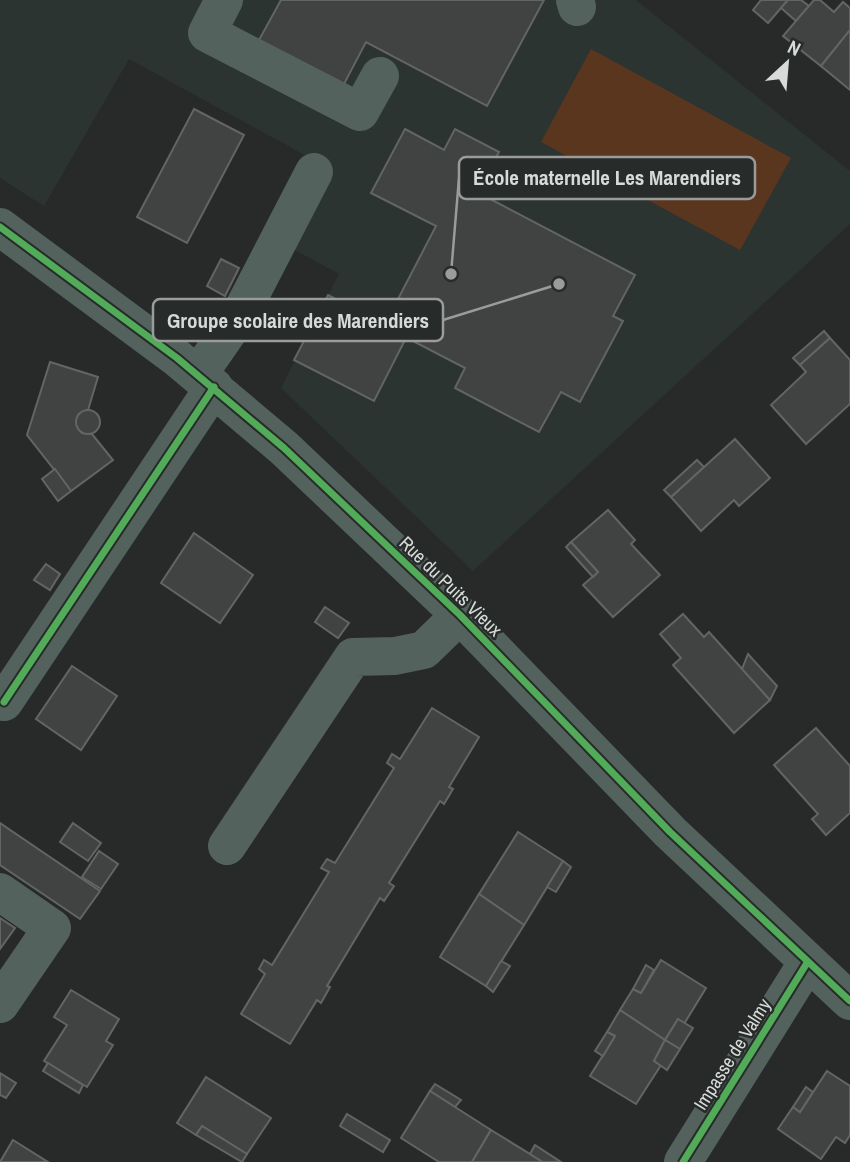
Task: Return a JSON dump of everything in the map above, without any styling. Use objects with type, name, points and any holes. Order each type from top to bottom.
[{"type":"street","points":[[224,0],[207,33],[360,112],[380,76]]},
{"type":"street","points":[[4,702],[206,381],[314,172]]},
{"type":"street","name":"Rue du Puits Vieux","points":[[0,227],[206,381],[284,448],[460,615],[670,832],[850,1001]]},
{"type":"street","points":[[227,846],[353,657],[395,656],[424,650],[460,615]]},
{"type":"street","points":[[0,892],[52,928],[0,1004]]},
{"type":"street","name":"Impasse de Valmy","points":[[683,1162],[807,963]]},
{"type":"shaded area","points":[[0,0],[636,0],[850,171],[850,224],[473,571],[281,388],[339,274],[293,249],[334,171],[129,59],[44,206],[0,178]]},
{"type":"shaded area","points":[[591,49],[791,158],[740,250],[541,142]]},
{"type":"building","points":[[281,0],[544,0],[487,106],[366,42],[344,84],[259,40]]},
{"type":"building","points":[[761,0],[788,0],[768,23],[753,10]]},
{"type":"building","points":[[788,0],[801,0],[809,6],[796,21],[781,8]]},
{"type":"building","points":[[814,0],[820,0],[834,12],[843,2],[850,8],[850,30],[821,66],[783,36]]},
{"type":"building","points":[[850,30],[850,90],[821,66]]},
{"type":"building","points":[[194,109],[244,135],[187,243],[137,217]]},
{"type":"building","points":[[405,129],[444,150],[455,129],[499,152],[477,192],[635,275],[613,316],[623,321],[580,402],[561,392],[539,432],[455,388],[465,368],[384,326],[436,226],[371,193]]},
{"type":"building","points":[[221,259],[239,268],[225,296],[207,286]]},
{"type":"building","points":[[328,295],[406,338],[374,401],[294,360]]},
{"type":"building","points":[[824,331],[830,338],[800,365],[793,358]]},
{"type":"building","points":[[830,338],[850,360],[850,404],[806,444],[771,405],[806,372],[800,365]]},
{"type":"building","points":[[50,362],[98,377],[88,410],[79,414],[77,426],[82,433],[92,434],[113,460],[71,491],[27,435]]},
{"type":"building","points":[[88,410],[97,413],[100,422],[97,431],[88,434],[79,431],[76,422],[79,413]]},
{"type":"building","points":[[735,439],[770,478],[739,506],[734,500],[701,531],[671,497]]},
{"type":"building","points":[[697,460],[704,467],[671,497],[664,490]]},
{"type":"building","points":[[55,469],[71,491],[58,501],[42,479]]},
{"type":"building","points":[[608,510],[635,540],[631,544],[660,575],[613,617],[583,585],[598,572],[571,542]]},
{"type":"building","points":[[194,533],[253,575],[220,623],[161,583]]},
{"type":"building","points":[[571,542],[598,572],[593,577],[566,547]]},
{"type":"building","points":[[46,564],[60,574],[50,590],[34,580]]},
{"type":"building","points":[[325,607],[349,623],[338,638],[315,622]]},
{"type":"building","points":[[683,614],[704,637],[709,632],[770,700],[734,733],[673,665],[681,658],[660,634]]},
{"type":"building","points":[[748,654],[777,686],[770,700],[742,669]]},
{"type":"building","points":[[72,666],[117,696],[81,750],[36,719]]},
{"type":"building","points":[[432,708],[479,737],[449,787],[453,789],[444,804],[440,801],[389,883],[394,886],[384,901],[380,898],[327,986],[330,987],[321,1003],[317,1000],[290,1044],[241,1014],[265,974],[259,969],[264,960],[272,965],[329,872],[321,868],[327,859],[335,863],[394,768],[387,763],[392,754],[400,759]]},
{"type":"building","points":[[816,728],[850,766],[850,813],[826,835],[812,819],[818,814],[774,765]]},
{"type":"building","points":[[0,823],[100,891],[80,919],[0,865]]},
{"type":"building","points":[[73,823],[101,843],[88,861],[60,842]]},
{"type":"building","points":[[518,832],[563,861],[524,925],[479,894]]},
{"type":"building","points":[[99,851],[118,864],[101,889],[82,877]]},
{"type":"building","points":[[563,861],[571,867],[556,892],[547,887]]},
{"type":"building","points":[[479,894],[524,925],[486,986],[440,957]]},
{"type":"building","points":[[0,918],[15,928],[0,949]]},
{"type":"building","points":[[661,960],[706,988],[684,1024],[678,1019],[665,1040],[620,1010],[633,989],[641,993]]},
{"type":"building","points":[[501,961],[510,966],[493,992],[486,986]]},
{"type":"building","points":[[646,965],[654,970],[641,993],[633,989]]},
{"type":"building","points":[[71,990],[119,1019],[106,1041],[113,1045],[87,1087],[44,1061],[67,1025],[54,1017]]},
{"type":"building","points":[[620,1010],[665,1040],[654,1061],[661,1065],[636,1104],[590,1076],[615,1036],[607,1032]]},
{"type":"building","points":[[678,1019],[693,1028],[680,1049],[665,1040]]},
{"type":"building","points":[[607,1032],[615,1036],[603,1056],[595,1051]]},
{"type":"building","points":[[665,1040],[680,1049],[667,1070],[654,1061]]},
{"type":"building","points":[[48,1063],[83,1085],[79,1093],[43,1071]]},
{"type":"building","points":[[827,1071],[850,1086],[850,1135],[845,1143],[836,1137],[821,1159],[778,1129],[793,1107],[800,1112]]},
{"type":"building","points":[[0,1073],[16,1083],[6,1098],[0,1095]]},
{"type":"building","points":[[206,1077],[271,1118],[247,1154],[202,1126],[196,1135],[177,1123]]},
{"type":"building","points":[[435,1084],[461,1100],[455,1107],[430,1091]]},
{"type":"building","points":[[806,1087],[813,1092],[800,1112],[793,1107]]},
{"type":"building","points":[[430,1091],[491,1130],[472,1162],[439,1162],[401,1138]]},
{"type":"building","points":[[347,1114],[390,1140],[383,1152],[340,1126]]},
{"type":"building","points":[[202,1126],[247,1154],[242,1162],[196,1135]]},
{"type":"building","points":[[491,1130],[543,1162],[472,1162]]},
{"type":"building","points":[[13,1140],[48,1162],[0,1162]]},
{"type":"building","points":[[535,1145],[561,1162],[543,1162],[530,1154]]},
{"type":"cycle path","points":[[0,227],[177,358],[284,448],[460,615],[670,832],[850,1001]]},
{"type":"cycle path","points":[[4,702],[214,387]]},
{"type":"cycle path","points":[[683,1162],[807,963]]},
{"type":"place","name":"École maternelle Les Marendiers","points":[[451,274]]},
{"type":"place","name":"Groupe scolaire des Marendiers","points":[[559,284]]}]
